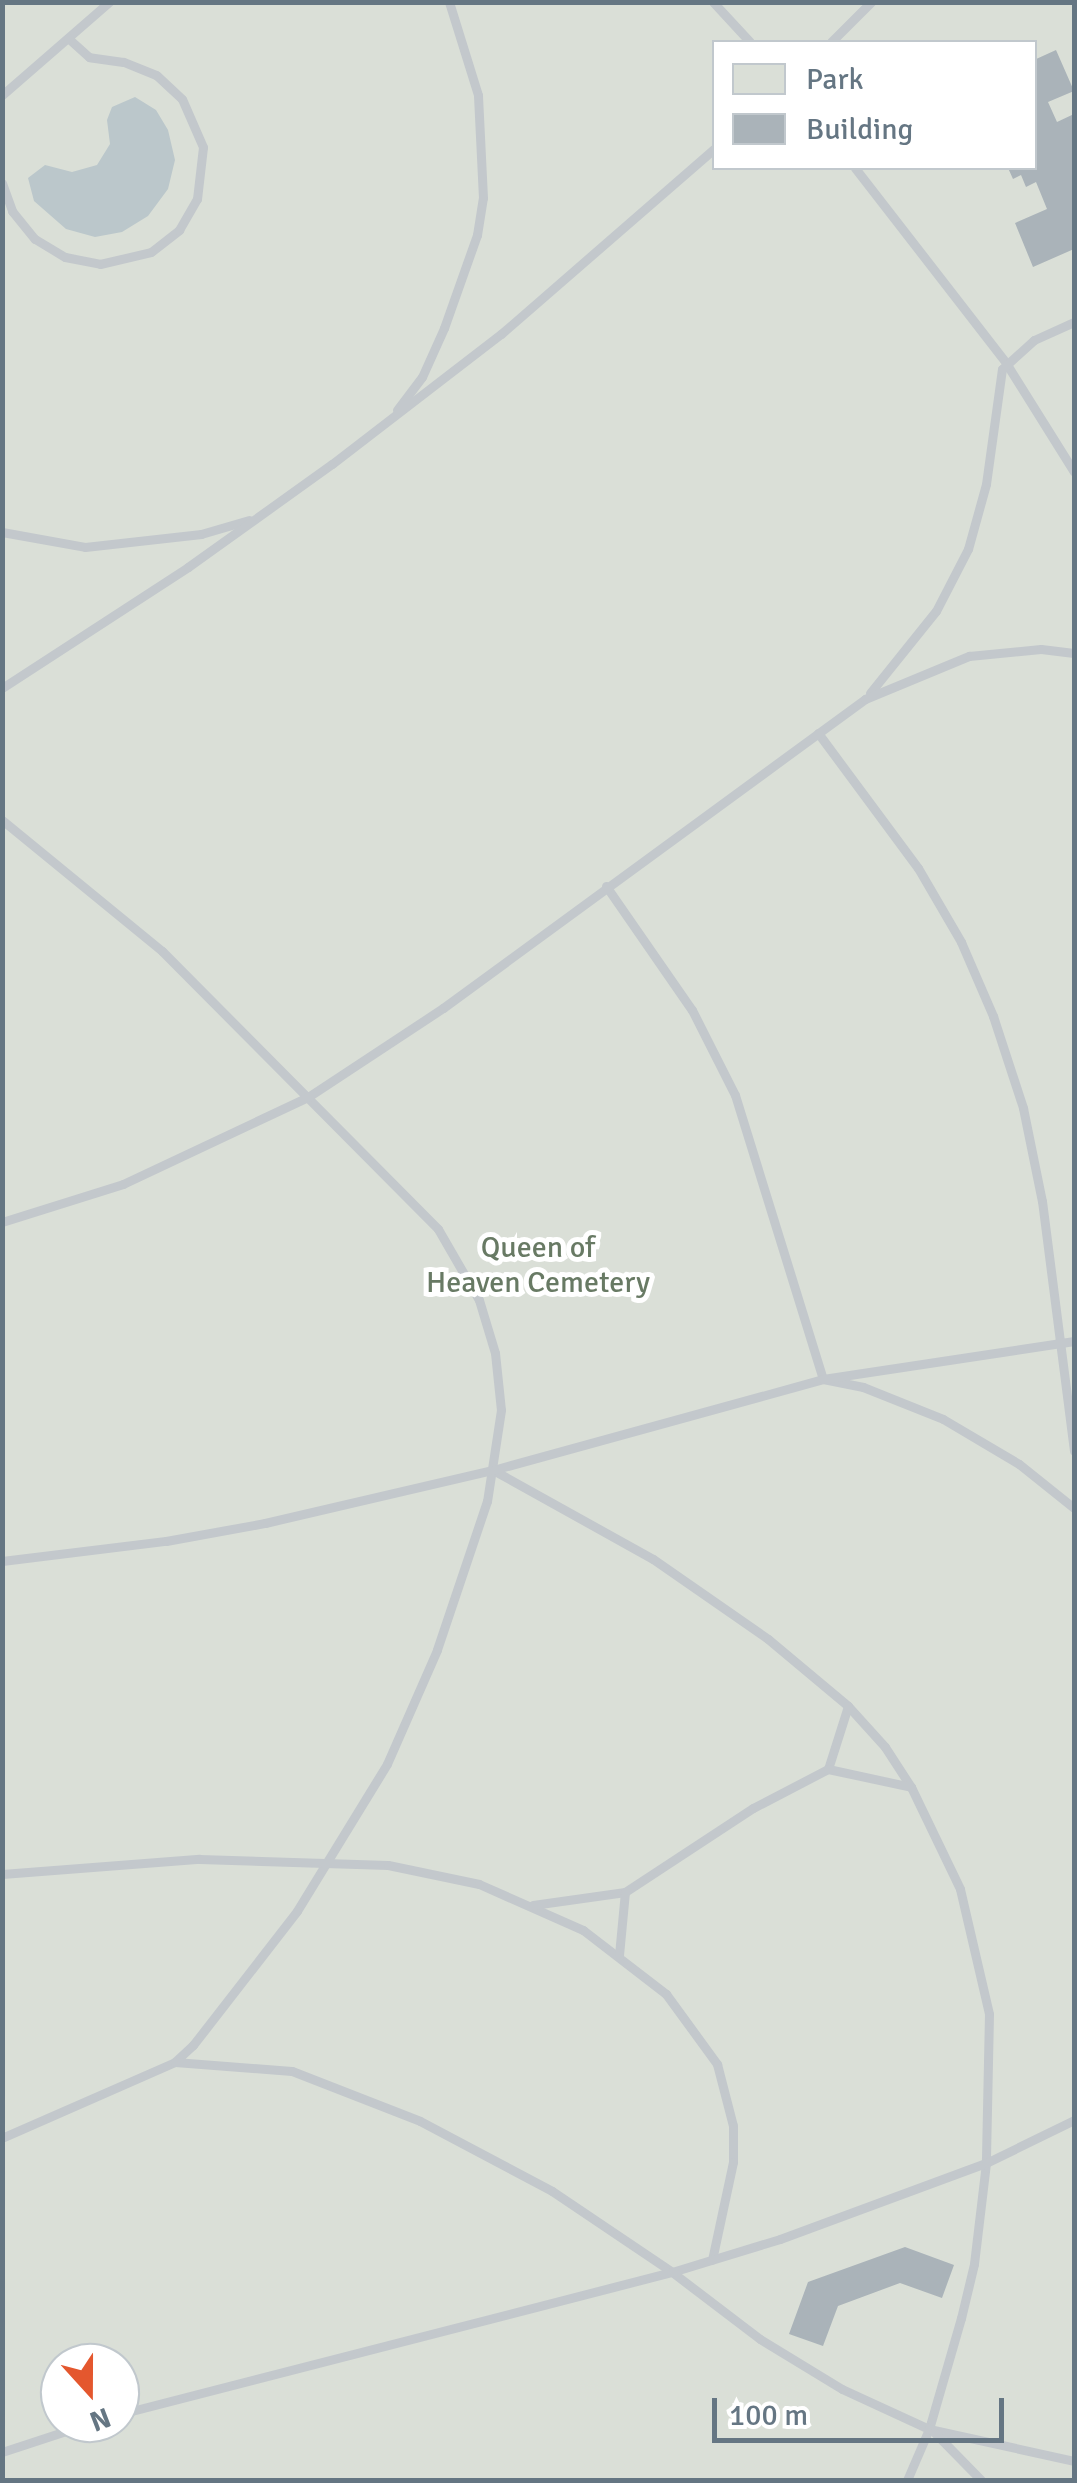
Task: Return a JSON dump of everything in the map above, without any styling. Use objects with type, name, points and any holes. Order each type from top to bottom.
[{"type":"lane","points":[[2,94],[109,2]]},
{"type":"lane","points":[[390,420],[422,377],[444,328],[477,235],[483,198],[478,95],[449,2]]},
{"type":"lane","points":[[712,2],[748,40]]},
{"type":"lane","points":[[832,40],[871,2]]},
{"type":"lane","points":[[2,183],[12,211],[35,239],[65,257],[100,264],[135,259],[166,242],[197,200],[203,147],[182,99],[156,76],[122,62],[89,57],[68,38]]},
{"type":"lane","points":[[2,688],[257,518],[390,420],[598,254],[712,151]]},
{"type":"lane","points":[[857,170],[1006,363],[1074,472]]},
{"type":"lane","points":[[2,1222],[123,1184],[308,1097],[412,1030],[864,699],[927,625],[968,549],[986,484],[998,381],[1006,363],[1034,340],[1074,322]]},
{"type":"lane","points":[[2,532],[85,547],[201,534],[257,518]]},
{"type":"lane","points":[[864,699],[969,656],[1040,649],[1074,654]]},
{"type":"lane","points":[[818,733],[918,868],[961,942],[993,1016],[1033,1154],[1074,1450]]},
{"type":"lane","points":[[2,820],[162,951],[438,1228],[467,1274],[487,1325],[500,1380],[501,1410],[494,1470],[460,1591],[380,1779],[331,1861],[262,1959],[175,2062],[2,2138]]},
{"type":"lane","points":[[606,886],[692,1010],[736,1095],[823,1379]]},
{"type":"lane","points":[[2,1561],[149,1544],[265,1524],[494,1470],[823,1379],[1074,1341]]},
{"type":"lane","points":[[823,1379],[863,1387],[942,1420],[1019,1464],[1074,1508]]},
{"type":"lane","points":[[494,1470],[653,1559],[768,1639],[848,1706],[885,1747],[911,1787],[960,1889],[982,1970],[991,2056],[986,2163],[974,2264],[930,2428],[907,2480]]},
{"type":"lane","points":[[828,1769],[848,1706]]},
{"type":"lane","points":[[532,1905],[625,1892],[698,1841],[828,1769],[911,1787]]},
{"type":"lane","points":[[2,1874],[200,1860],[331,1861],[433,1873],[478,1884],[583,1930],[666,1994],[696,2029],[717,2064],[727,2095],[733,2162],[712,2260]]},
{"type":"lane","points":[[618,1955],[625,1892]]},
{"type":"lane","points":[[175,2062],[292,2071],[370,2099],[510,2167],[672,2272],[800,2366],[930,2428],[1074,2461]]},
{"type":"lane","points":[[140,2409],[712,2260],[847,2216],[986,2163],[1074,2120]]},
{"type":"lane","points":[[930,2428],[980,2480]]},
{"type":"lane","points":[[2,2452],[40,2439]]},
{"type":"green space","name":"Queen of Heaven Cemetery","points":[[3,3],[1074,3],[1074,2480],[3,2480]]},
{"type":"shaded area","points":[[135,97],[156,110],[168,130],[175,160],[168,189],[148,216],[122,232],[95,237],[66,229],[34,201],[28,178],[45,165],[72,172],[97,165],[110,144],[107,120],[112,107]]},
{"type":"building","points":[[1056,50],[1074,91],[1048,102],[1057,122],[1074,114],[1074,249],[1033,267],[1015,223],[1047,209],[1036,182],[1026,187],[1021,175],[1013,179],[1009,170],[1037,170],[1037,59]]},
{"type":"building","points":[[905,2247],[954,2265],[942,2298],[900,2283],[838,2306],[823,2346],[789,2334],[808,2282]]}]
